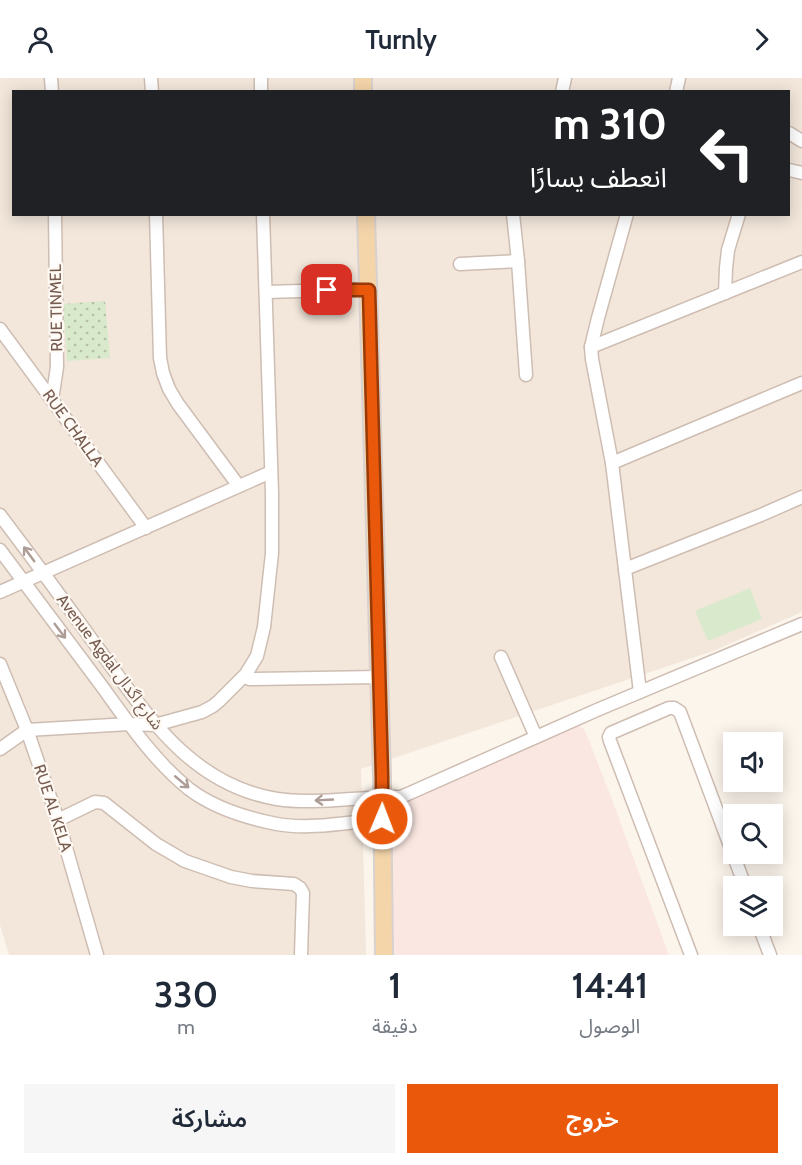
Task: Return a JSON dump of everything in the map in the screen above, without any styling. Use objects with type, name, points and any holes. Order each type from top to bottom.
[{"type":"main road","points":[[366,216],[382,797],[384,955]]},
{"type":"street","name":"RUE TINMEL","points":[[52,400],[57,367],[55,216]]},
{"type":"street","points":[[156,216],[160,358],[163,373],[178,404],[238,485]]},
{"type":"street","points":[[0,749],[27,730],[129,724],[155,725],[202,712],[213,706],[246,674],[257,656],[264,627],[272,553],[263,216]]},
{"type":"street","points":[[513,216],[526,375]]},
{"type":"street","points":[[626,216],[591,347],[612,463],[640,692]]},
{"type":"street","points":[[725,293],[728,250],[738,216]]},
{"type":"street","points":[[460,264],[518,261]]},
{"type":"street","points":[[591,347],[802,262]]},
{"type":"street","points":[[266,292],[369,290]]},
{"type":"street","name":"RUE CHALLA","points":[[0,329],[146,528]]},
{"type":"street","points":[[612,463],[802,383]]},
{"type":"street","points":[[0,592],[271,472]]},
{"type":"street","points":[[625,569],[802,497]]},
{"type":"street","name":"Avenue Agdal شارع اگدال","points":[[0,515],[155,725],[201,767],[223,782],[249,792],[278,799],[401,797]]},
{"type":"street","name":"Avenue Agdal شارع اگدال","points":[[0,550],[129,724],[168,771],[190,790],[214,805],[244,816],[279,824],[308,827],[382,819]]},
{"type":"street","points":[[382,819],[401,797],[802,624]]},
{"type":"street","points":[[501,657],[536,737]]},
{"type":"street","name":"RUE AL KELA","points":[[0,664],[27,730],[58,820],[97,955]]},
{"type":"street","points":[[249,679],[379,677]]},
{"type":"street","points":[[691,955],[610,741],[611,733],[669,708],[680,712],[741,876]]},
{"type":"street","points":[[58,820],[94,802],[104,803],[156,844],[185,861],[231,877],[294,884],[303,893],[301,955]]},
{"type":"street","points":[[763,936],[770,955]]},
{"type":"shaded area","points":[[0,78],[802,78],[802,612],[713,651],[361,769],[366,955],[9,955],[0,925]]},
{"type":"shaded area","points":[[579,726],[586,733],[610,794],[669,955],[392,955],[387,801]]},
{"type":"green space","points":[[105,301],[110,358],[67,361],[63,304]]},
{"type":"green space","points":[[750,588],[762,619],[708,641],[695,611]]},
{"type":"route","points":[[327,290],[369,290],[382,819]]}]
